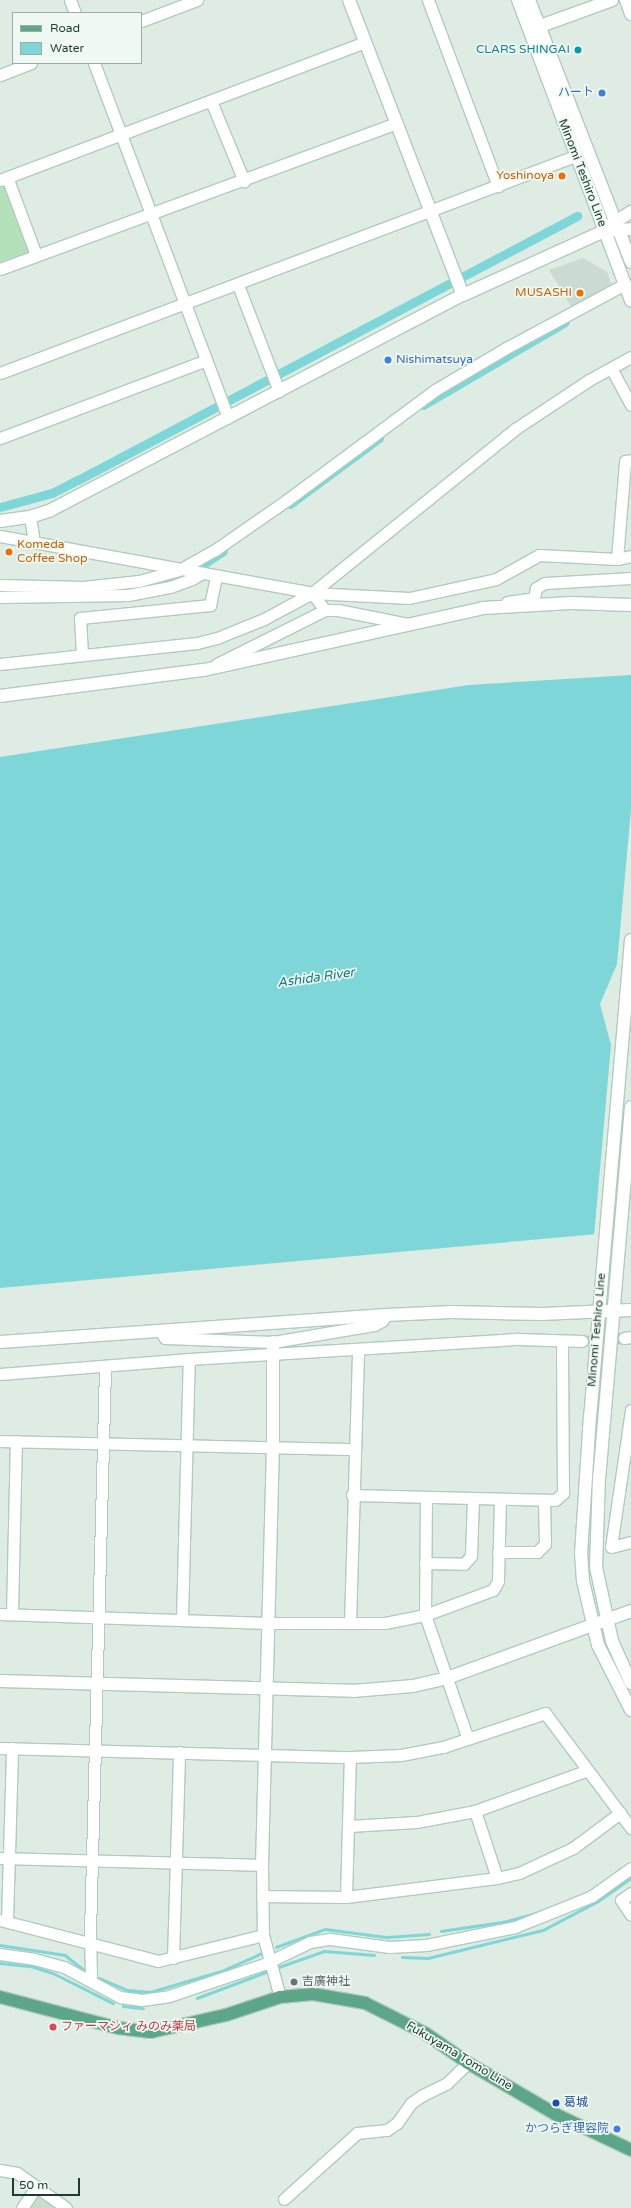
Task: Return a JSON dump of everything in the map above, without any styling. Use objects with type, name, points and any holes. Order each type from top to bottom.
[{"type":"main road","name":"Fukuyama Tomo Line","points":[[0,1997],[118,2028],[151,2032],[226,2015],[280,1997],[312,1994],[365,2003],[425,2033],[468,2063],[557,2115],[631,2150]]},
{"type":"street","points":[[70,0],[75,12]]},
{"type":"street","points":[[142,21],[197,0]]},
{"type":"street","points":[[349,0],[463,295]]},
{"type":"street","points":[[428,0],[498,186]]},
{"type":"street","name":"Minomi Teshiro Line","points":[[518,0],[534,28],[622,226],[631,262]]},
{"type":"street","name":"Minomi Teshiro Line","points":[[530,0],[534,28],[575,156],[631,300]]},
{"type":"street","points":[[534,28],[612,0]]},
{"type":"street","points":[[626,0],[631,14]]},
{"type":"street","points":[[36,255],[3,178],[365,42]]},
{"type":"street","points":[[0,76],[29,64]]},
{"type":"street","points":[[94,64],[228,417]]},
{"type":"street","points":[[211,100],[244,181]]},
{"type":"street","points":[[0,269],[150,213],[244,181],[396,123]]},
{"type":"street","points":[[0,373],[238,285],[575,156]]},
{"type":"street","points":[[0,521],[30,517],[51,510],[463,295],[604,231],[622,226],[631,212]]},
{"type":"street","points":[[0,585],[90,586],[139,582],[181,570],[215,550],[293,496],[435,390],[625,284]]},
{"type":"street","points":[[238,285],[279,391]]},
{"type":"street","points":[[0,664],[196,643],[217,638],[264,619],[312,593],[515,429],[611,368],[631,357]]},
{"type":"street","points":[[0,438],[206,360]]},
{"type":"street","points":[[611,368],[631,405]]},
{"type":"street","points":[[617,559],[625,461],[631,460]]},
{"type":"street","points":[[30,517],[34,542]]},
{"type":"street","points":[[0,536],[312,593],[408,598],[496,579],[539,554],[617,559],[631,556]]},
{"type":"street","points":[[0,597],[128,595],[170,586],[192,579],[199,572]]},
{"type":"street","points":[[82,655],[80,618],[210,605],[216,576]]},
{"type":"street","points":[[0,696],[204,670],[408,624],[534,598],[536,588],[545,583],[631,578]]},
{"type":"street","points":[[312,593],[325,610]]},
{"type":"street","points":[[483,608],[571,603],[631,605]]},
{"type":"street","points":[[204,670],[325,610],[338,610],[408,624]]},
{"type":"street","name":"Minomi Teshiro Line","points":[[631,940],[581,1524],[583,1581],[592,1625],[598,1645],[631,1710]]},
{"type":"street","name":"Minomi Teshiro Line","points":[[631,1107],[596,1522],[596,1567],[605,1619],[612,1641],[631,1683]]},
{"type":"street","points":[[0,1342],[386,1315],[452,1312],[599,1313],[631,1310]]},
{"type":"street","points":[[0,1374],[105,1368],[273,1348],[374,1325],[386,1315]]},
{"type":"street","points":[[158,1330],[165,1338],[273,1348],[358,1349],[518,1339],[562,1342],[582,1341]]},
{"type":"street","points":[[352,1495],[555,1500],[563,1493],[562,1342]]},
{"type":"street","points":[[273,1348],[273,1447],[265,1688],[262,1896],[263,1935],[280,1997]]},
{"type":"street","points":[[350,1623],[353,1449],[358,1349]]},
{"type":"street","points":[[182,1619],[189,1359]]},
{"type":"street","points":[[91,1976],[92,1860],[105,1368]]},
{"type":"street","points":[[631,1410],[612,1547],[631,1542]]},
{"type":"street","points":[[0,1441],[353,1449]]},
{"type":"street","points":[[12,1614],[16,1441]]},
{"type":"street","points":[[426,1497],[425,1615],[468,1739]]},
{"type":"street","points":[[426,1563],[464,1564],[471,1556],[473,1498]]},
{"type":"street","points":[[0,1614],[268,1623],[385,1623],[425,1615],[493,1590],[498,1581],[500,1499]]},
{"type":"street","points":[[498,1552],[537,1552],[545,1544],[544,1500]]},
{"type":"street","points":[[0,1681],[353,1691],[413,1686],[447,1678],[605,1619],[631,1611]]},
{"type":"street","points":[[0,1748],[350,1757],[401,1755],[443,1747],[545,1713],[631,1828]]},
{"type":"street","points":[[12,1748],[4,1858],[4,1920],[158,1961],[263,1935]]},
{"type":"street","points":[[174,1958],[179,1752]]},
{"type":"street","points":[[346,1897],[350,1757]]},
{"type":"street","points":[[349,1826],[416,1822],[475,1811],[588,1770]]},
{"type":"street","points":[[475,1811],[497,1878]]},
{"type":"street","points":[[262,1896],[346,1897],[497,1878],[519,1873],[573,1848],[620,1813]]},
{"type":"street","points":[[4,1858],[262,1865]]},
{"type":"street","points":[[0,1954],[34,1959],[64,1967],[120,1997],[142,2000],[169,1996],[271,1967],[310,1942],[330,1939],[390,1947],[426,1945],[515,1927],[592,1896],[631,1868]]},
{"type":"street","points":[[631,1893],[621,1900],[631,1915]]},
{"type":"street","points":[[284,2199],[357,2133],[387,2130],[397,2123],[411,2103],[423,2094],[446,2084],[468,2063]]},
{"type":"street","points":[[0,2170],[12,2170],[66,2208]]},
{"type":"street","points":[[22,2208],[36,2187]]},
{"type":"shaded area","points":[[583,258],[607,272],[612,286],[572,308],[549,270]]},
{"type":"shaded area","points":[[38,2194],[59,2208],[26,2208]]},
{"type":"green space","points":[[0,178],[5,179],[30,252],[0,262]]},
{"type":"water","name":"Ashida River","points":[[631,675],[631,1231],[0,1288],[0,757],[469,685]]},
{"type":"pier","points":[[631,809],[631,1233],[594,1236],[611,1045],[600,1004],[617,964]]},
{"type":"waterway","points":[[0,507],[52,493],[78,480],[577,216]]},
{"type":"waterway","points":[[423,405],[565,322]]},
{"type":"waterway","points":[[290,504],[379,438]]},
{"type":"waterway","points":[[151,585],[191,572],[223,551]]},
{"type":"waterway","points":[[402,1957],[428,1958],[543,1930],[598,1901],[631,1878]]},
{"type":"waterway","points":[[441,1931],[503,1922],[536,1913]]},
{"type":"waterway","points":[[276,1947],[325,1929],[387,1937],[429,1934]]},
{"type":"waterway","points":[[0,1945],[65,1955],[87,1972]]},
{"type":"waterway","points":[[276,1968],[324,1951],[374,1955]]},
{"type":"waterway","points":[[99,1978],[127,1990],[150,1992],[222,1971],[262,1953]]},
{"type":"waterway","points":[[0,1963],[31,1966],[55,1974],[113,2003]]},
{"type":"waterway","points":[[197,1998],[269,1971]]},
{"type":"waterway","points":[[123,2006],[143,2008]]},
{"type":"tunnel","points":[[582,1341],[624,1338]]},
{"type":"place","name":"CLARS SHINGAI","points":[[578,50]]},
{"type":"place","name":"ハート","points":[[602,93]]},
{"type":"place","name":"Yoshinoya","points":[[562,176]]},
{"type":"place","name":"MUSASHI","points":[[580,293]]},
{"type":"place","name":"Nishimatsuya","points":[[388,360]]},
{"type":"place","name":"Komeda Coffee Shop","points":[[9,552]]},
{"type":"place","name":"吉廣神社","points":[[294,1982]]},
{"type":"place","name":"ファーマシィ みのみ薬局","points":[[53,2027]]},
{"type":"place","name":"葛城","points":[[556,2103]]},
{"type":"place","name":"かつらぎ理容院","points":[[617,2129]]}]
